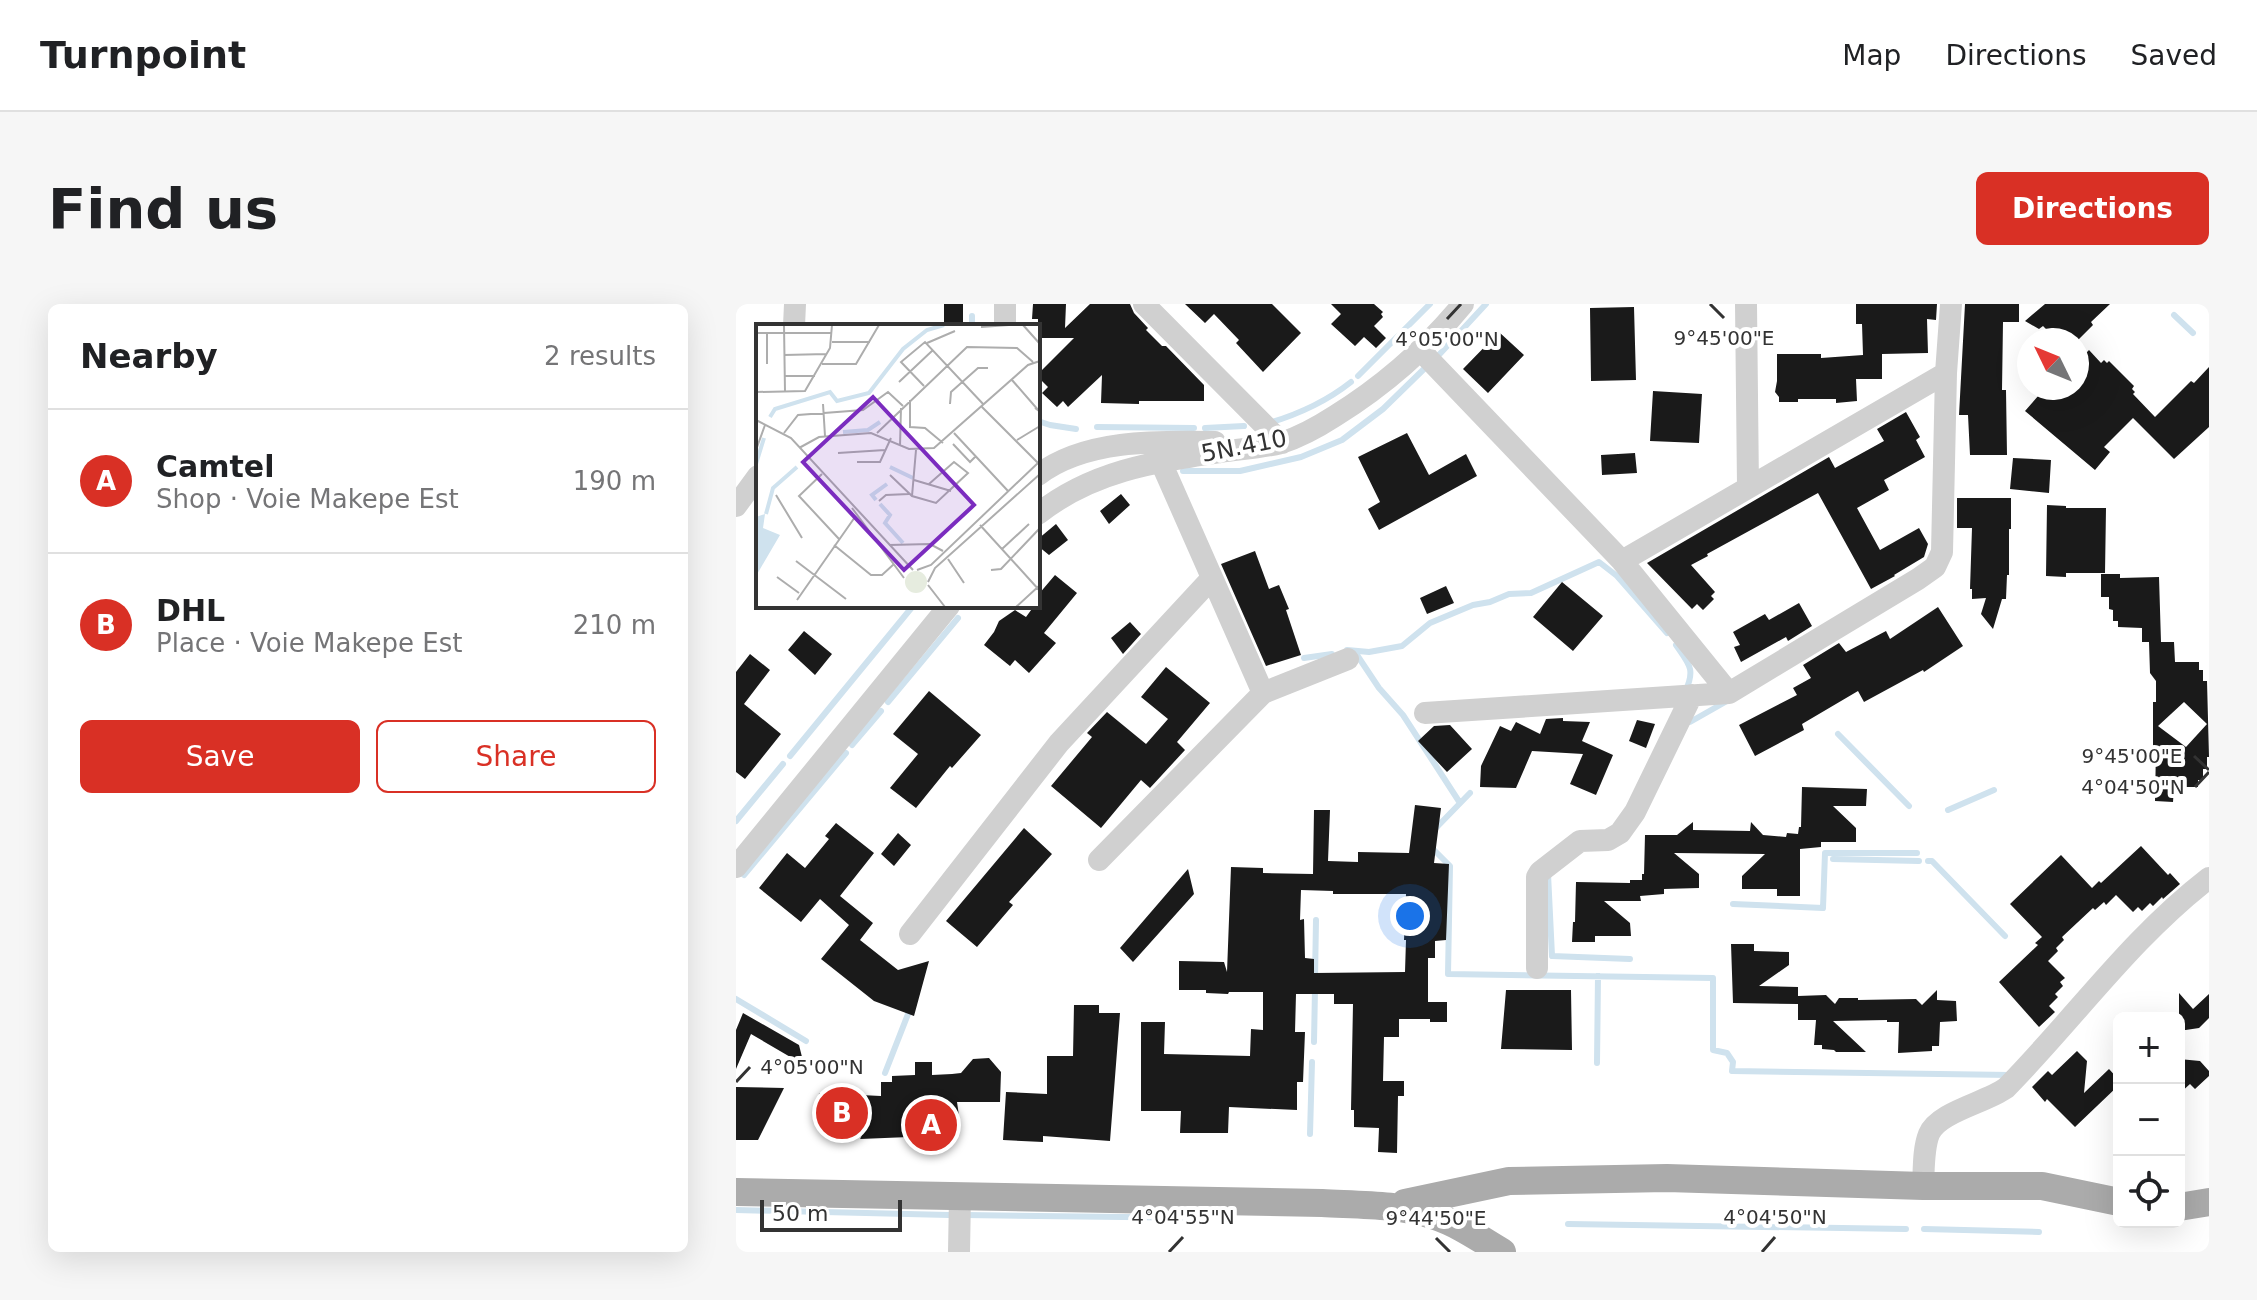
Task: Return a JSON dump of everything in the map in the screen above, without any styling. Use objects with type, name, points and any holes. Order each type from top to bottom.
[{"type":"main road","points":[[1389,1206],[1509,1181],[1667,1178],[1923,1186],[2042,1186],[2113,1201]]},
{"type":"main road","points":[[736,1192],[1389,1206],[1435,1216],[1459,1226],[1497,1250]]},
{"type":"main road","points":[[2185,1206],[2209,1202]]},
{"type":"street","points":[[794,324],[795,304]]},
{"type":"street","points":[[1144,304],[1273,444]]},
{"type":"street","name":"5N.410","points":[[1040,513],[1071,490],[1158,453],[1273,444],[1316,428],[1365,398],[1422,352],[1463,304]]},
{"type":"street","points":[[1746,304],[1748,487]]},
{"type":"street","points":[[1425,713],[1729,693],[1935,567],[1942,552],[1946,373],[1951,304]]},
{"type":"street","points":[[1422,352],[1622,561],[1729,693]]},
{"type":"street","points":[[1622,561],[1946,373]]},
{"type":"street","points":[[1040,473],[1050,465],[1078,453],[1114,445],[1158,453],[1263,693]]},
{"type":"street","points":[[736,506],[756,479]]},
{"type":"street","points":[[910,934],[1059,743],[1211,579]]},
{"type":"street","points":[[736,867],[947,608]]},
{"type":"street","points":[[1099,860],[1263,693],[1348,659]]},
{"type":"street","points":[[1537,968],[1537,877],[1580,841],[1608,840],[1620,833],[1635,812],[1692,695]]},
{"type":"street","points":[[1923,1186],[1927,1137],[1934,1125],[1944,1117],[1993,1097],[2006,1088],[2102,980],[2168,913],[2209,878]]},
{"type":"street","points":[[959,1252],[960,1196]]},
{"type":"building","points":[[944,304],[963,304],[963,324],[944,324]]},
{"type":"building","points":[[1033,304],[1066,304],[1065,328],[1090,304],[1130,304],[1148,328],[1146,330],[1204,385],[1204,401],[1101,403],[1102,375],[1068,407],[1063,401],[1057,407],[1042,393],[1048,387],[1040,379],[1040,372],[1074,338],[1040,338],[1038,319],[1032,319]]},
{"type":"building","points":[[1185,304],[1272,304],[1301,333],[1263,372],[1214,314],[1205,323]]},
{"type":"building","points":[[1331,304],[1374,304],[1383,312],[1383,317],[1374,326],[1386,338],[1376,348],[1364,337],[1355,346],[1331,324],[1341,314]]},
{"type":"building","points":[[1856,304],[1937,304],[1936,320],[1927,319],[1928,353],[1882,354],[1882,379],[1856,379],[1857,401],[1836,403],[1836,399],[1798,399],[1798,402],[1779,402],[1775,392],[1777,354],[1821,354],[1821,358],[1863,355],[1862,324],[1856,324]]},
{"type":"building","points":[[1965,304],[2019,304],[2019,322],[2003,322],[2002,390],[2006,390],[2007,455],[1970,455],[1968,415],[1959,415]]},
{"type":"building","points":[[2045,304],[2110,304],[2091,322],[2093,325],[2089,329],[2037,328],[2025,321]]},
{"type":"building","points":[[1634,307],[1636,380],[1591,381],[1590,308]]},
{"type":"building","points":[[1499,332],[1524,355],[1488,393],[1463,369]]},
{"type":"building","points":[[2089,350],[2101,363],[2109,361],[2134,386],[2133,394],[2155,417],[2209,367],[2209,427],[2174,459],[2133,418],[2104,447],[2110,452],[2095,470],[2025,411],[2035,400],[2089,400]]},
{"type":"building","points":[[1653,391],[1702,394],[1699,443],[1650,441]]},
{"type":"building","points":[[1906,412],[1920,437],[1916,440],[1925,457],[1884,480],[1889,490],[1857,508],[1880,550],[1919,528],[1928,544],[1924,557],[1895,576],[1871,589],[1818,493],[1691,565],[1715,592],[1711,596],[1714,599],[1703,610],[1697,604],[1692,609],[1647,563],[1829,457],[1835,468],[1884,441],[1877,429]]},
{"type":"building","points":[[1407,433],[1429,475],[1466,454],[1477,476],[1379,530],[1368,509],[1380,502],[1358,457]]},
{"type":"building","points":[[1635,453],[1637,473],[1602,475],[1601,455]]},
{"type":"building","points":[[2013,458],[2051,460],[2049,493],[2010,489]]},
{"type":"building","points":[[1121,494],[1130,505],[1109,524],[1100,511]]},
{"type":"building","points":[[1957,498],[2011,498],[2006,599],[2002,599],[1993,629],[1981,614],[1986,598],[1972,599],[1972,528],[1957,528]]},
{"type":"building","points":[[2047,505],[2106,508],[2105,573],[2046,576]]},
{"type":"building","points":[[1056,524],[1068,540],[1049,555],[1040,548],[1040,537]]},
{"type":"building","points":[[1255,551],[1269,589],[1279,585],[1301,655],[1266,666],[1221,564]]},
{"type":"building","points":[[2101,574],[2120,574],[2120,578],[2159,577],[2161,642],[2142,642],[2142,628],[2118,627],[2118,621],[2113,621],[2113,610],[2109,609],[2109,597],[2101,597]]},
{"type":"building","points":[[1055,575],[1077,593],[1044,633],[1056,643],[1029,673],[1015,660],[1010,666],[984,645],[999,621],[1015,610],[1026,617],[1033,608],[1040,608],[1040,593]]},
{"type":"building","points":[[1562,582],[1603,616],[1573,651],[1533,617]]},
{"type":"building","points":[[1446,586],[1454,603],[1427,614],[1420,598]]},
{"type":"building","points":[[1799,603],[1812,626],[1788,641],[1786,637],[1741,662],[1734,647],[1740,645],[1733,632],[1765,614],[1769,620]]},
{"type":"building","points":[[1938,607],[1963,646],[1924,672],[1864,702],[1858,691],[1802,724],[1804,730],[1755,756],[1739,725],[1797,695],[1793,688],[1811,678],[1803,665],[1839,643],[1846,652],[1886,631],[1890,639]]},
{"type":"building","points":[[1130,622],[1141,634],[1123,654],[1111,638]]},
{"type":"building","points":[[804,631],[832,654],[815,675],[788,650]]},
{"type":"building","points":[[2149,642],[2174,642],[2175,662],[2199,662],[2203,681],[2207,681],[2209,757],[2207,769],[2203,769],[2203,780],[2198,780],[2198,787],[2174,787],[2173,802],[2155,801],[2153,702],[2156,702],[2156,681],[2150,673]],"holes":[[[2184,702],[2207,724],[2186,747],[2158,726]]]},
{"type":"building","points":[[750,654],[770,670],[744,704],[781,734],[745,779],[736,772],[736,672]]},
{"type":"building","points":[[1166,667],[1210,703],[1177,742],[1185,750],[1150,788],[1141,780],[1101,828],[1051,786],[1092,737],[1087,733],[1107,712],[1146,744],[1168,719],[1141,697]]},
{"type":"building","points":[[929,691],[981,735],[952,768],[950,766],[916,808],[890,788],[918,754],[893,734]]},
{"type":"building","points":[[1563,718],[1563,721],[1590,722],[1582,741],[1613,755],[1596,795],[1570,784],[1583,754],[1532,751],[1516,788],[1480,787],[1481,766],[1500,726],[1511,731],[1516,722],[1540,734],[1546,719]]},
{"type":"building","points":[[1637,720],[1655,724],[1646,748],[1629,741]]},
{"type":"building","points":[[1450,725],[1472,749],[1447,772],[1418,741],[1434,726]]},
{"type":"building","points":[[1802,787],[1867,789],[1866,806],[1833,806],[1856,828],[1856,842],[1821,842],[1821,847],[1800,849],[1800,896],[1777,896],[1777,889],[1742,889],[1742,876],[1765,854],[1674,853],[1699,874],[1699,888],[1664,889],[1664,894],[1640,896],[1641,901],[1604,901],[1630,923],[1631,936],[1595,936],[1595,942],[1572,942],[1576,882],[1630,883],[1630,880],[1642,880],[1645,835],[1677,835],[1693,822],[1693,830],[1750,831],[1751,822],[1763,835],[1786,837],[1787,833],[1798,834]]},
{"type":"building","points":[[1415,805],[1441,808],[1434,863],[1449,864],[1446,940],[1435,941],[1435,958],[1428,958],[1428,1002],[1447,1002],[1447,1022],[1399,1019],[1399,1037],[1384,1037],[1383,1081],[1404,1081],[1404,1096],[1398,1096],[1397,1153],[1378,1152],[1379,1128],[1354,1127],[1354,1110],[1351,1110],[1353,1004],[1334,1004],[1334,994],[1296,994],[1295,1032],[1305,1032],[1303,1082],[1297,1082],[1297,1110],[1229,1107],[1228,1133],[1180,1133],[1181,1111],[1141,1111],[1141,1022],[1165,1022],[1164,1054],[1250,1056],[1251,1029],[1263,1030],[1263,992],[1228,994],[1179,990],[1179,961],[1224,962],[1227,972],[1231,867],[1263,868],[1263,873],[1313,874],[1314,810],[1330,810],[1328,861],[1358,862],[1358,852],[1409,853]],"holes":[[[1301,890],[1333,891],[1333,894],[1406,894],[1405,972],[1314,973],[1314,959],[1305,958],[1304,919],[1300,920]]]},
{"type":"building","points":[[836,823],[874,853],[840,896],[873,923],[860,940],[898,970],[929,961],[914,1016],[874,1001],[821,959],[849,925],[820,899],[801,922],[759,888],[787,853],[805,868],[829,839],[825,836]]},
{"type":"building","points":[[1024,828],[1052,854],[1009,902],[1013,905],[977,947],[946,921]]},
{"type":"building","points":[[898,833],[911,845],[894,866],[881,854]]},
{"type":"building","points":[[2141,846],[2180,884],[2142,911],[2138,907],[2133,912],[2116,895],[2106,905],[2104,902],[2095,910],[2093,908],[2062,937],[2064,940],[2056,948],[2058,951],[2048,961],[2065,978],[2060,982],[2063,986],[2049,1006],[2055,1012],[2039,1027],[1999,982],[2038,945],[2035,943],[2042,937],[2010,904],[2061,855],[2092,888]]},
{"type":"building","points":[[1188,869],[1194,894],[1133,962],[1120,948]]},
{"type":"building","points":[[1731,944],[1754,944],[1754,951],[1789,952],[1789,965],[1759,986],[1798,987],[1798,1004],[1733,1003]]},
{"type":"building","points":[[1506,990],[1571,990],[1572,1050],[1501,1049]]},
{"type":"building","points":[[1937,990],[1937,1000],[1956,1001],[1957,1021],[1940,1022],[1939,1046],[1932,1046],[1932,1051],[1898,1053],[1899,1022],[1887,1020],[1833,1021],[1866,1052],[1822,1049],[1822,1045],[1814,1045],[1816,1020],[1798,1020],[1798,996],[1826,995],[1835,1004],[1839,998],[1916,999],[1922,1005]]},
{"type":"building","points":[[2179,993],[2193,1009],[2209,994],[2209,1018],[2199,1028],[2185,1030],[2185,1012],[2179,1012]]},
{"type":"building","points":[[1074,1005],[1099,1005],[1099,1013],[1120,1013],[1110,1141],[1043,1136],[1043,1142],[1003,1140],[1006,1092],[1047,1094],[1047,1056],[1073,1056]]},
{"type":"building","points":[[743,1013],[799,1045],[804,1065],[751,1034],[736,1069],[736,1030]]},
{"type":"building","points":[[2077,1051],[2087,1061],[2084,1093],[2109,1069],[2113,1073],[2113,1091],[2075,1127],[2032,1087],[2048,1071],[2052,1075]]},
{"type":"building","points":[[989,1058],[1001,1072],[1000,1102],[957,1102],[958,1135],[860,1139],[863,1133],[817,1129],[819,1093],[881,1096],[881,1082],[892,1082],[892,1076],[915,1075],[915,1062],[932,1062],[932,1075],[952,1074],[961,1073],[973,1059]]},
{"type":"building","points":[[2185,1060],[2200,1061],[2209,1071],[2209,1076],[2195,1089],[2190,1084],[2185,1089]]},
{"type":"building","points":[[736,1087],[784,1088],[758,1140],[736,1140]]},
{"type":"waterway","points":[[1358,376],[1430,304]]},
{"type":"waterway","points":[[1437,357],[1486,304]]},
{"type":"waterway","points":[[2174,315],[2193,333]]},
{"type":"waterway","points":[[972,316],[972,324]]},
{"type":"waterway","points":[[1183,471],[1240,471],[1301,457],[1342,440],[1383,409],[1424,369]]},
{"type":"waterway","points":[[1269,423],[1312,406],[1351,382]]},
{"type":"waterway","points":[[1040,422],[1076,429]]},
{"type":"waterway","points":[[1205,428],[1244,426]]},
{"type":"waterway","points":[[1097,427],[1194,428]]},
{"type":"waterway","points":[[1347,650],[1369,652],[1402,646],[1430,623],[1509,594],[1531,593],[1599,562],[1617,576],[1667,633]]},
{"type":"waterway","points":[[790,756],[911,608]]},
{"type":"waterway","points":[[888,702],[958,618]]},
{"type":"waterway","points":[[1676,645],[1690,667],[1685,692]]},
{"type":"waterway","points":[[1355,652],[1379,688],[1403,715],[1460,803]]},
{"type":"waterway","points":[[1304,658],[1332,654]]},
{"type":"waterway","points":[[1687,722],[1727,701]]},
{"type":"waterway","points":[[852,745],[881,711]]},
{"type":"waterway","points":[[1838,734],[1909,806]]},
{"type":"waterway","points":[[744,875],[846,753]]},
{"type":"waterway","points":[[736,821],[783,764]]},
{"type":"waterway","points":[[1948,810],[1994,790]]},
{"type":"waterway","points":[[1433,831],[1470,793]]},
{"type":"waterway","points":[[1431,847],[1450,866],[1448,974],[1713,978],[1713,1050],[1727,1053],[1733,1062],[1732,1071],[2011,1075]]},
{"type":"waterway","points":[[1733,904],[1823,908],[1825,853],[1917,853]]},
{"type":"waterway","points":[[1833,859],[1919,861]]},
{"type":"waterway","points":[[1928,861],[1932,861],[2005,936]]},
{"type":"waterway","points":[[1548,874],[1552,956],[1630,959]]},
{"type":"waterway","points":[[1315,978],[1316,920]]},
{"type":"waterway","points":[[1597,1063],[1598,976]]},
{"type":"waterway","points":[[1314,1042],[1315,989]]},
{"type":"waterway","points":[[736,999],[806,1041]]},
{"type":"waterway","points":[[885,1073],[910,1009]]},
{"type":"waterway","points":[[1310,1134],[1312,1062]]},
{"type":"waterway","points":[[736,1210],[949,1215]]},
{"type":"waterway","points":[[965,1215],[1209,1218]]},
{"type":"waterway","points":[[1568,1224],[1906,1229]]},
{"type":"waterway","points":[[1924,1229],[2039,1232]]},
{"type":"place","name":"DHL","points":[[842,1113]]},
{"type":"place","name":"Camtel","points":[[931,1125]]}]
